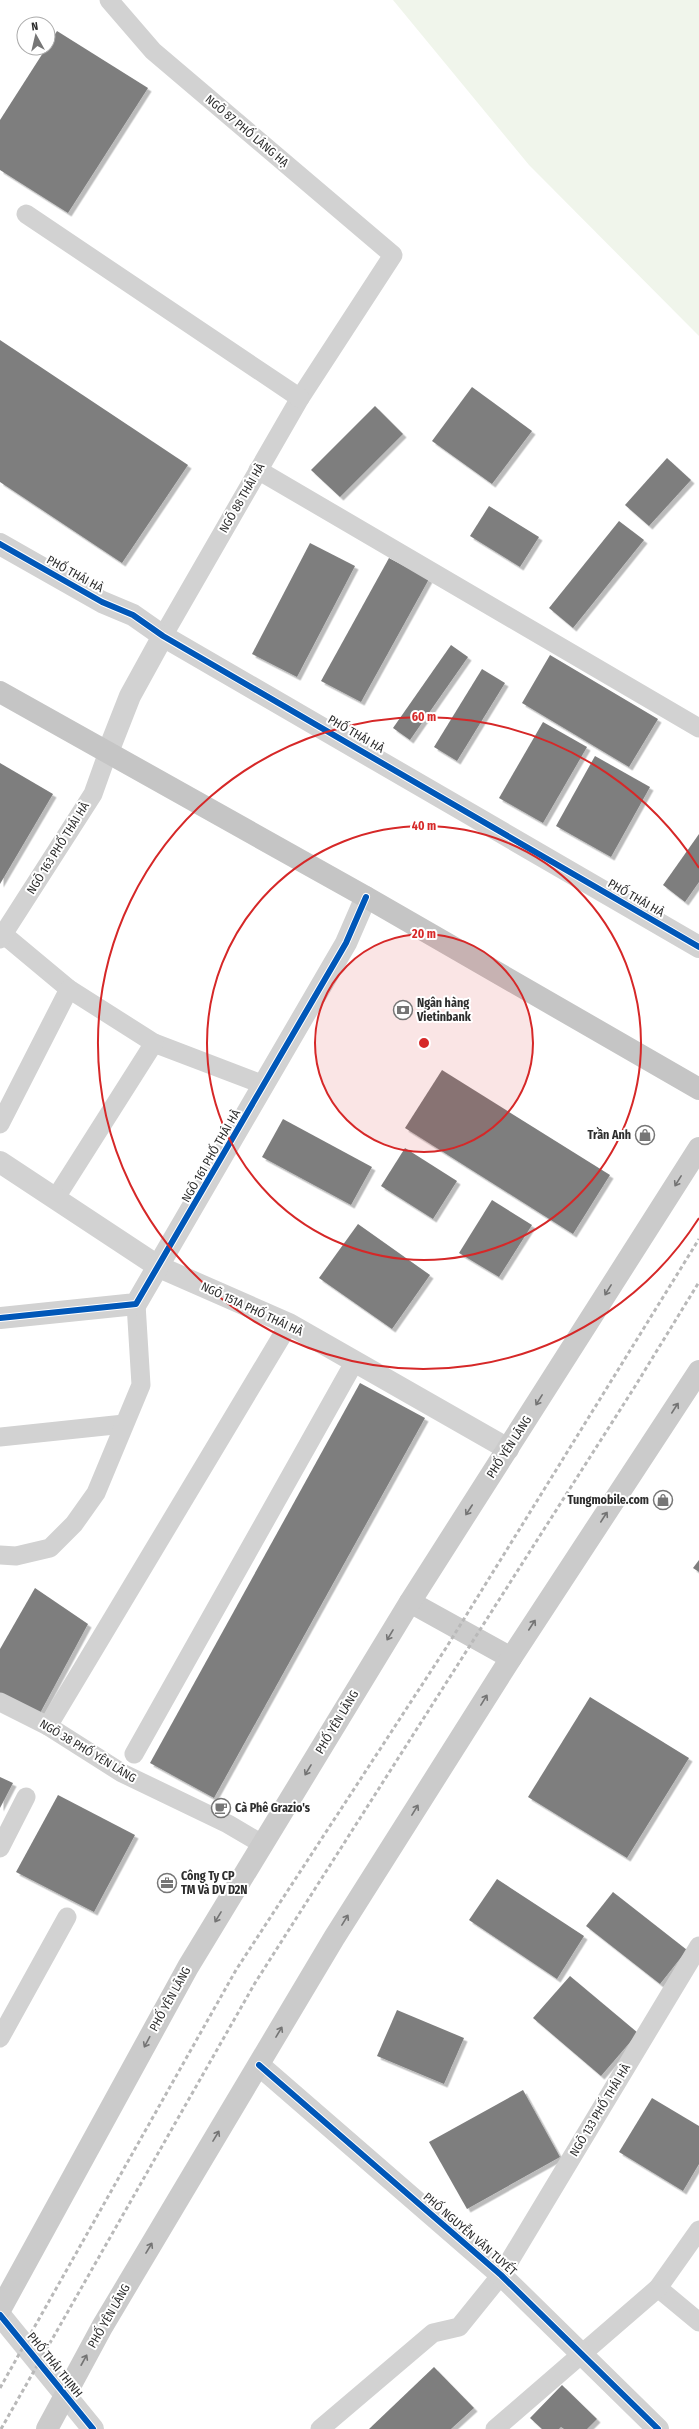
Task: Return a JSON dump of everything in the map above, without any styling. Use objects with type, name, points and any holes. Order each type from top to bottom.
[{"type":"main road","points":[[0,692],[366,897],[699,1089]]},
{"type":"main road","name":"PHỐ YÊN LÃNG","points":[[0,2310],[188,1967],[410,1602],[699,1148]]},
{"type":"main road","name":"PHỐ YÊN LÃNG","points":[[47,2429],[102,2327],[334,1938],[511,1658],[699,1371]]},
{"type":"main road","points":[[410,1602],[511,1658]]},
{"type":"street","name":"PHỐ THÁI HÀ","points":[[0,544],[102,602],[133,615],[163,636],[699,947]]},
{"type":"street","name":"NGÕ 88 THÁI HÀ","points":[[108,752],[130,696],[163,636]]},
{"type":"street","name":"NGÕ 161 PHỐ THÁI HÀ","points":[[136,1304],[159,1267],[346,943],[366,897]]},
{"type":"street","name":"NGÕ 151A PHỐ THÁI HÀ","points":[[0,1162],[159,1267],[289,1324],[508,1449]]},
{"type":"street","points":[[0,1318],[136,1304]]},
{"type":"street","name":"PHỐ NGUYỄN VĂN TUYẾT","points":[[259,2066],[501,2275],[584,2354],[658,2429]]},
{"type":"street","name":"PHỐ THÁI THỊNH","points":[[0,2315],[93,2429]]},
{"type":"lane","name":"NGÕ 87 PHỐ LÁNG HẠ","points":[[109,0],[153,51],[393,255]]},
{"type":"lane","points":[[26,214],[300,398]]},
{"type":"lane","name":"NGÕ 88 THÁI HÀ","points":[[163,636],[300,398],[393,255]]},
{"type":"lane","points":[[258,470],[699,728]]},
{"type":"lane","name":"NGÕ 163 PHỐ THÁI HÀ","points":[[2,937],[93,794],[108,752]]},
{"type":"lane","points":[[2,937],[69,989],[154,1043],[264,1085]]},
{"type":"lane","points":[[0,1124],[69,989]]},
{"type":"lane","points":[[55,1199],[154,1043]]},
{"type":"lane","points":[[0,1555],[16,1556],[50,1548],[74,1524],[96,1493],[141,1385],[136,1304]]},
{"type":"lane","points":[[48,1726],[289,1324]]},
{"type":"lane","points":[[134,1754],[354,1362]]},
{"type":"lane","points":[[0,1437],[124,1424]]},
{"type":"lane","name":"NGÕ 38 PHỐ YÊN LÃNG","points":[[0,1702],[48,1726],[122,1773],[228,1824],[262,1844]]},
{"type":"lane","points":[[0,1848],[26,1797]]},
{"type":"lane","points":[[0,2038],[67,1917]]},
{"type":"lane","name":"NGÕ 133 PHỐ THÁI HÀ","points":[[320,2429],[433,2333],[459,2327],[501,2275],[699,1946]]},
{"type":"lane","points":[[496,2429],[584,2354],[658,2288],[699,2230]]},
{"type":"lane","points":[[658,2288],[699,2322]]},
{"type":"shaded area","points":[[393,0],[699,0],[699,336],[529,165]]},
{"type":"building","points":[[57,31],[148,88],[68,213],[0,170],[0,120],[41,56],[56,56]]},
{"type":"building","points":[[0,340],[188,465],[122,563],[0,482]]},
{"type":"building","points":[[472,387],[532,431],[492,484],[432,441]]},
{"type":"building","points":[[375,406],[403,434],[340,497],[311,470]]},
{"type":"building","points":[[667,458],[691,480],[649,526],[625,505]]},
{"type":"building","points":[[489,506],[539,537],[520,567],[470,536]]},
{"type":"building","points":[[619,521],[644,540],[573,628],[549,608]]},
{"type":"building","points":[[310,543],[355,566],[297,677],[252,654]]},
{"type":"building","points":[[389,558],[429,579],[361,702],[321,681]]},
{"type":"building","points":[[451,645],[468,657],[410,740],[393,728]]},
{"type":"building","points":[[550,655],[658,719],[629,767],[522,703]]},
{"type":"building","points":[[482,669],[505,683],[457,761],[434,747]]},
{"type":"building","points":[[543,722],[587,747],[543,823],[499,798]]},
{"type":"building","points":[[595,756],[650,787],[611,857],[556,826]]},
{"type":"building","points":[[0,763],[53,794],[0,884]]},
{"type":"building","points":[[699,834],[699,882],[685,902],[663,885]]},
{"type":"building","points":[[442,1070],[610,1175],[573,1234],[405,1128]]},
{"type":"building","points":[[283,1119],[372,1167],[351,1205],[262,1157]]},
{"type":"building","points":[[405,1148],[457,1181],[433,1219],[381,1186]]},
{"type":"building","points":[[492,1200],[532,1225],[499,1277],[459,1253]]},
{"type":"building","points":[[358,1224],[430,1275],[392,1329],[319,1278]]},
{"type":"building","points":[[360,1383],[425,1418],[214,1798],[150,1763]]},
{"type":"building","points":[[699,1560],[699,1572],[693,1568]]},
{"type":"building","points":[[35,1588],[88,1624],[39,1715],[0,1695],[0,1649]]},
{"type":"building","points":[[590,1697],[689,1758],[627,1858],[528,1797]]},
{"type":"building","points":[[0,1777],[13,1783],[0,1808]]},
{"type":"building","points":[[58,1795],[135,1835],[94,1912],[16,1872]]},
{"type":"building","points":[[497,1879],[584,1936],[557,1979],[469,1920]]},
{"type":"building","points":[[613,1892],[687,1950],[660,1984],[586,1926]]},
{"type":"building","points":[[570,1976],[638,2033],[601,2076],[533,2018]]},
{"type":"building","points":[[397,2010],[464,2038],[444,2084],[377,2056]]},
{"type":"building","points":[[523,2090],[560,2157],[467,2209],[429,2142]]},
{"type":"building","points":[[652,2098],[699,2126],[699,2164],[683,2191],[619,2152]]},
{"type":"building","points":[[434,2367],[474,2408],[451,2429],[369,2429]]},
{"type":"building","points":[[562,2385],[597,2419],[587,2429],[564,2429],[561,2427],[559,2429],[542,2429],[530,2418]]},
{"type":"railway","points":[[0,2388],[236,1970],[446,1648],[699,1239]]},
{"type":"railway","points":[[1,2429],[255,1983],[634,1388],[699,1282]]},
{"type":"cycle path","points":[[0,544],[102,602],[133,615],[163,636],[699,947]]},
{"type":"cycle path","points":[[0,1318],[136,1304],[346,943],[366,897]]},
{"type":"cycle path","points":[[259,2065],[501,2275],[658,2429]]},
{"type":"cycle path","points":[[0,2315],[93,2429]]},
{"type":"place","name":"Ngân hàng Vietinbank","points":[[403,1010]]},
{"type":"place","name":"Trần Anh","points":[[645,1135]]},
{"type":"place","name":"Tungmobile.com","points":[[663,1500]]},
{"type":"place","name":"Cà Phê Grazio's","points":[[221,1808]]},
{"type":"place","name":"Công Ty CP TM Và DV D2N","points":[[167,1883]]}]
